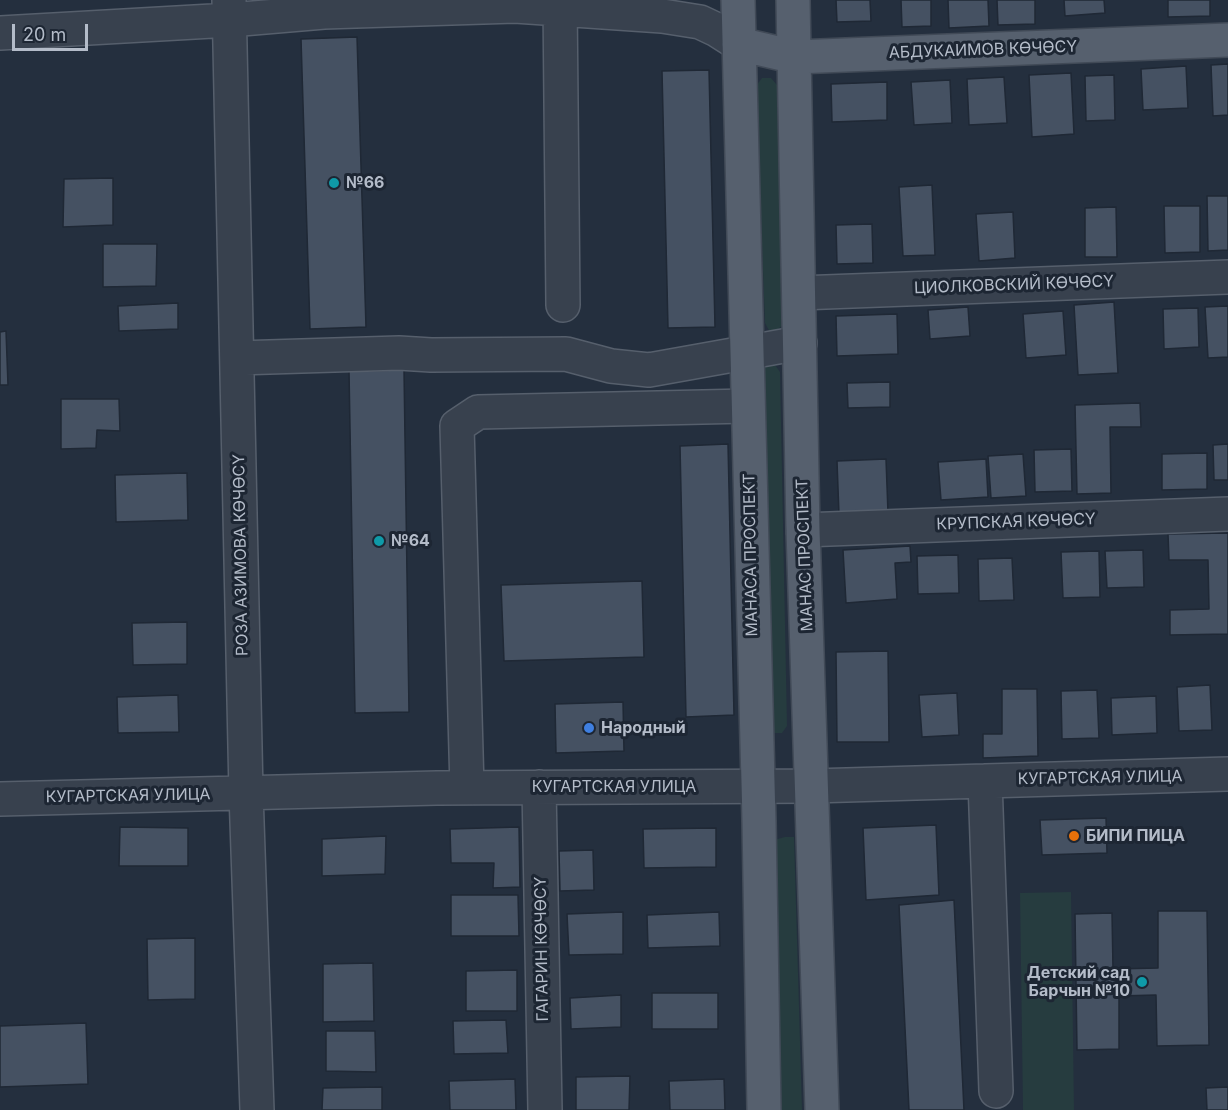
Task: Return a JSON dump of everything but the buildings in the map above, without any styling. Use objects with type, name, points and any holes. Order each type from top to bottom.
[{"type":"main road","name":"МАНАСА ПРОСПЕКТ","points":[[738,0],[764,1110]]},
{"type":"main road","name":"МАНАС ПРОСПЕКТ","points":[[793,0],[803,530],[822,1110]]},
{"type":"main road","name":"АБДУКАИМОВ КӨЧӨСҮ","points":[[739,44],[795,57],[1228,40]]},
{"type":"street","points":[[561,4],[563,305]]},
{"type":"street","points":[[0,33],[229,10],[336,11],[561,4],[700,22],[739,44]]},
{"type":"street","name":"РОЗА АЗИМОВА КӨЧӨСҮ","points":[[229,10],[246,793],[256,1110]]},
{"type":"street","name":"ЦИОЛКОВСКИЙ КӨЧӨСҮ","points":[[799,293],[1228,277]]},
{"type":"street","points":[[237,358],[399,353],[431,355],[566,354],[610,366],[650,370],[800,343]]},
{"type":"street","points":[[466,788],[457,426],[478,412],[748,406]]},
{"type":"street","name":"КРУПСКАЯ КӨЧӨСҮ","points":[[803,530],[1228,514]]},
{"type":"street","name":"КУГАРТСКАЯ УЛИЦА","points":[[0,799],[466,788],[812,786],[1228,774]]},
{"type":"street","points":[[985,781],[996,1091]]},
{"type":"street","name":"ГАГАРИН КӨЧӨСҮ","points":[[539,787],[545,1110]]},
{"type":"green space","points":[[762,78],[771,78],[777,85],[783,325],[770,332],[765,323],[756,86]]},
{"type":"green space","points":[[775,365],[780,372],[787,726],[782,733],[774,733],[768,729],[760,370]]},
{"type":"green space","points":[[794,837],[802,1110],[780,1110],[774,840]]},
{"type":"green space","points":[[1071,892],[1074,1110],[1023,1110],[1020,893]]},
{"type":"place","name":"№66","points":[[334,183]]},
{"type":"place","name":"№64","points":[[379,541]]},
{"type":"place","name":"Народный","points":[[589,728]]},
{"type":"place","name":"БИПИ ПИЦА","points":[[1074,836]]},
{"type":"place","name":"Детский сад Барчын №10","points":[[1142,982]]}]
